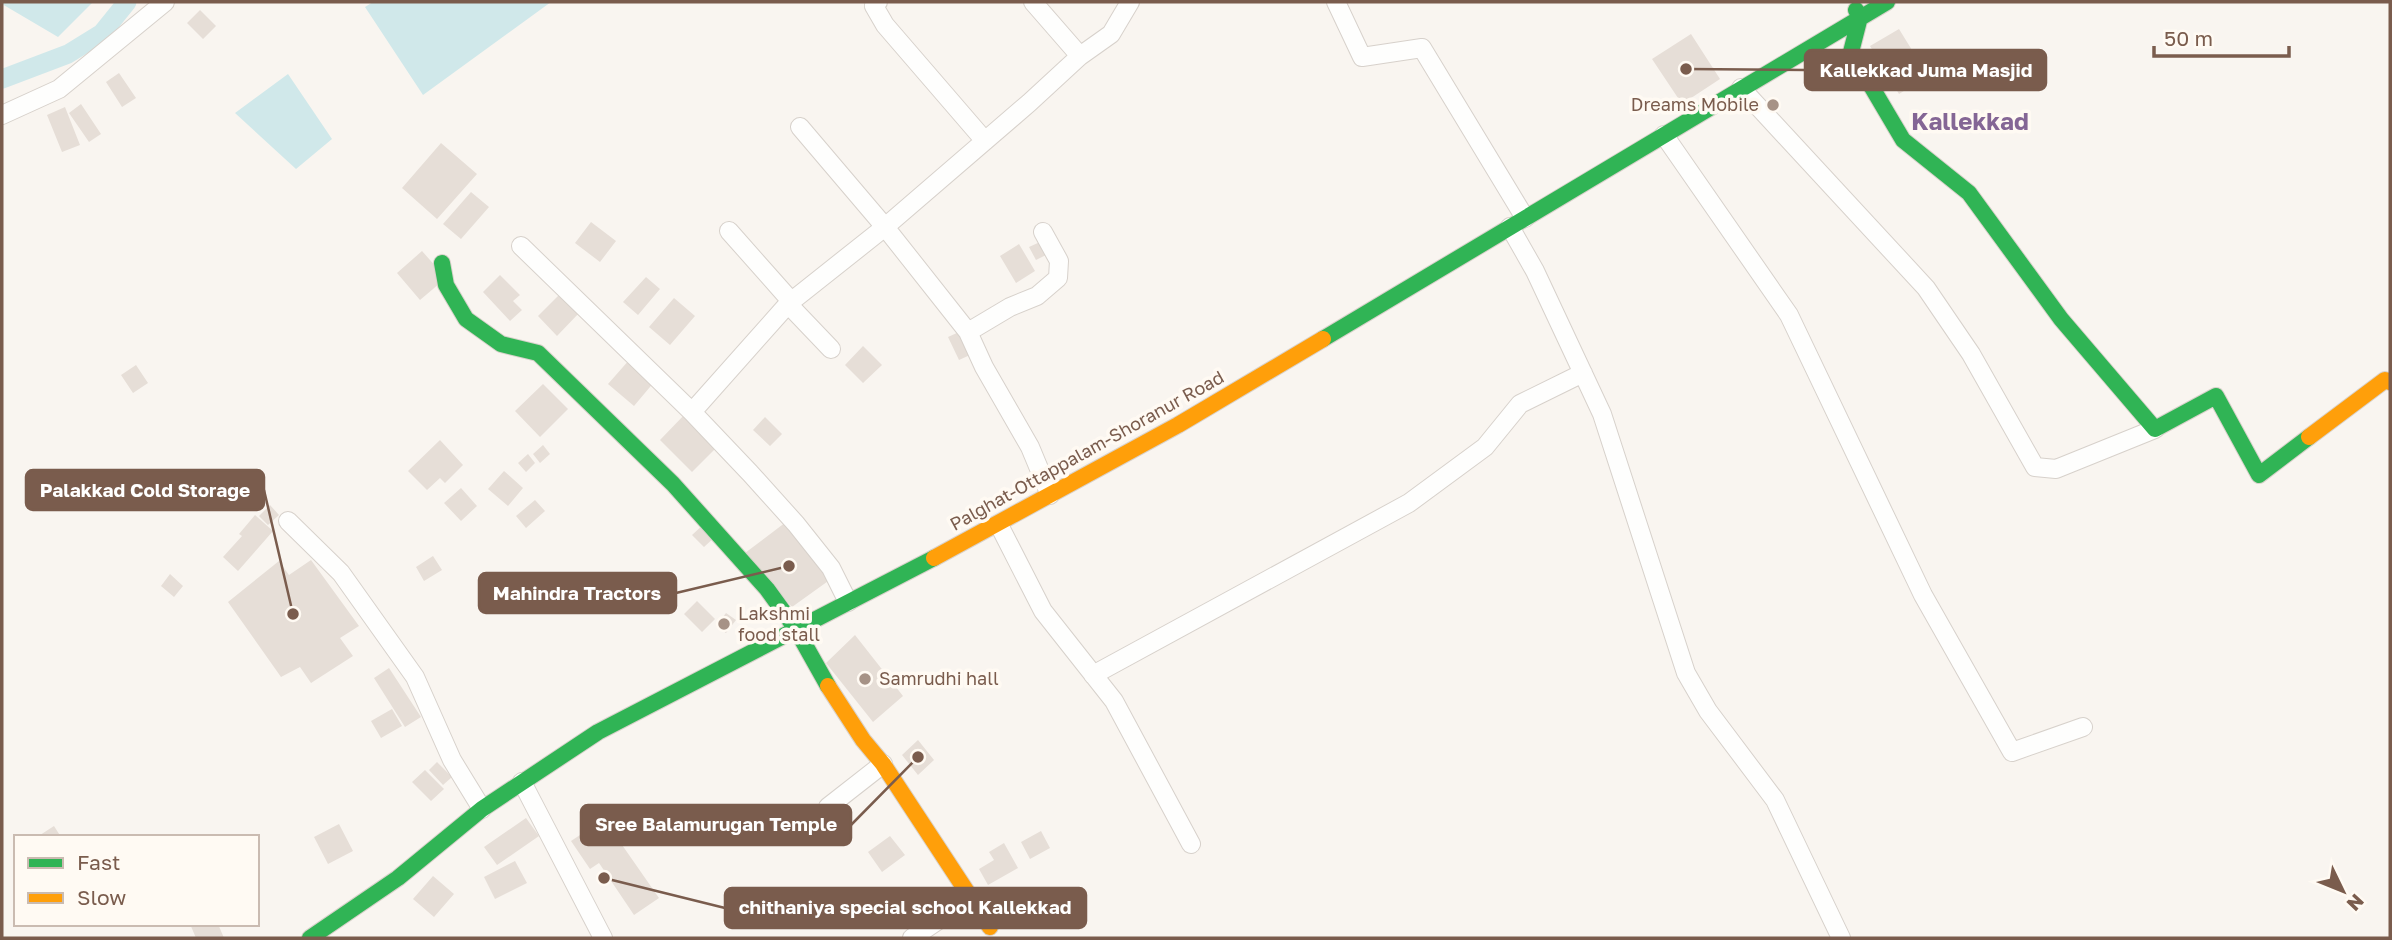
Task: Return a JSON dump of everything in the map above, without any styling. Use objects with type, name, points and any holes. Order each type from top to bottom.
[{"type":"main road","name":"Palghat-Ottappalam-Shoranur Road","points":[[310,938],[398,878],[482,809],[598,732],[999,524],[1178,425],[1741,88],[1856,9],[1887,2]]},
{"type":"main road","points":[[1856,9],[1851,52],[1903,140],[1969,193],[2061,319],[2155,429],[2216,396],[2259,475],[2385,380],[2390,382]]},
{"type":"main road","points":[[442,263],[446,285],[466,319],[501,344],[538,353],[673,484],[766,589],[796,629],[819,673],[863,740],[883,764],[990,927]]},
{"type":"street","points":[[2,115],[59,89],[116,45],[165,2]]},
{"type":"street","points":[[878,2],[874,6],[885,25],[985,141]]},
{"type":"street","points":[[1033,2],[1080,56]]},
{"type":"street","points":[[692,412],[789,302],[885,227],[1080,56],[1111,34],[1130,2]]},
{"type":"street","points":[[1336,2],[1362,57],[1422,48],[1517,222],[1535,271],[1602,414],[1686,673],[1708,711],[1775,800],[1840,938]]},
{"type":"street","points":[[1741,88],[1926,288],[1971,354],[2035,467],[2056,469],[2155,429]]},
{"type":"street","points":[[800,127],[885,227],[968,332],[984,367],[1030,447],[1050,495]]},
{"type":"street","points":[[1664,135],[1789,315],[1923,595],[2012,752],[2083,727]]},
{"type":"street","points":[[729,230],[831,349]]},
{"type":"street","points":[[968,332],[1010,307],[1037,296],[1058,278],[1059,261],[1043,232]]},
{"type":"street","points":[[521,246],[692,412],[796,524],[831,568],[848,602]]},
{"type":"street","points":[[1093,675],[1409,503],[1485,447],[1520,404],[1583,373]]},
{"type":"street","points":[[288,521],[341,573],[415,677],[452,760],[482,809]]},
{"type":"street","points":[[999,524],[1043,611],[1114,701],[1191,844]]},
{"type":"street","points":[[828,807],[883,764]]},
{"type":"street","points":[[523,782],[603,938]]},
{"type":"street","points":[[912,938],[971,898]]},
{"type":"water","points":[[2,2],[93,2],[58,37]]},
{"type":"water","points":[[373,2],[551,2],[423,95],[365,7]]},
{"type":"water","points":[[288,74],[332,139],[296,169],[235,113]]},
{"type":"building","points":[[200,10],[216,26],[203,39],[187,23]]},
{"type":"building","points":[[1899,29],[1928,76],[1899,94],[1870,46]]},
{"type":"building","points":[[1691,34],[1720,79],[1682,104],[1652,59]]},
{"type":"building","points":[[119,73],[136,98],[122,107],[106,82]]},
{"type":"building","points":[[81,104],[101,134],[89,142],[69,113]]},
{"type":"building","points":[[65,107],[80,145],[62,152],[47,115]]},
{"type":"building","points":[[441,143],[477,174],[437,219],[402,188]]},
{"type":"building","points":[[471,192],[489,207],[461,239],[443,224]]},
{"type":"building","points":[[591,222],[616,241],[600,262],[575,243]]},
{"type":"building","points":[[1040,242],[1046,255],[1036,260],[1029,247]]},
{"type":"building","points":[[1019,244],[1035,271],[1016,283],[1000,256]]},
{"type":"building","points":[[422,251],[446,278],[420,300],[397,273]]},
{"type":"building","points":[[500,275],[520,295],[513,301],[522,310],[510,321],[483,292]]},
{"type":"building","points":[[646,277],[660,289],[638,315],[623,302]]},
{"type":"building","points":[[561,293],[580,312],[557,336],[538,316]]},
{"type":"building","points":[[674,298],[695,316],[670,345],[649,327]]},
{"type":"building","points":[[959,332],[970,355],[959,360],[948,337]]},
{"type":"building","points":[[863,346],[882,365],[863,383],[845,365]]},
{"type":"building","points":[[630,359],[655,381],[634,406],[608,384]]},
{"type":"building","points":[[136,365],[148,383],[133,393],[121,375]]},
{"type":"building","points":[[543,384],[568,409],[540,437],[515,411]]},
{"type":"building","points":[[687,412],[720,444],[692,472],[660,440]]},
{"type":"building","points":[[765,417],[782,434],[770,446],[753,430]]},
{"type":"building","points":[[440,440],[463,465],[445,483],[440,478],[427,490],[408,471]]},
{"type":"building","points":[[543,445],[550,454],[540,463],[533,454]]},
{"type":"building","points":[[528,454],[535,463],[526,472],[518,463]]},
{"type":"building","points":[[504,471],[523,488],[508,506],[488,489]]},
{"type":"building","points":[[461,488],[477,506],[461,521],[444,503]]},
{"type":"building","points":[[535,500],[545,511],[526,528],[516,516]]},
{"type":"building","points":[[270,505],[279,515],[268,525],[259,516]]},
{"type":"building","points":[[255,515],[273,531],[238,571],[223,557],[242,536],[239,534]]},
{"type":"building","points":[[786,522],[831,579],[792,607],[745,553]]},
{"type":"building","points":[[705,523],[716,536],[704,547],[692,535]]},
{"type":"building","points":[[433,556],[442,570],[424,581],[416,567]]},
{"type":"building","points":[[311,560],[359,626],[340,638],[353,656],[311,683],[300,667],[281,677],[228,602],[279,561],[289,575]]},
{"type":"building","points":[[170,574],[183,586],[174,597],[161,586]]},
{"type":"building","points":[[697,601],[715,619],[702,632],[684,614]]},
{"type":"building","points":[[726,613],[736,620],[726,633],[716,626]]},
{"type":"building","name":"Samrudhi hall","points":[[855,635],[903,696],[873,722],[826,663]]},
{"type":"building","points":[[389,668],[421,717],[405,727],[374,678]]},
{"type":"building","points":[[392,709],[402,726],[381,738],[371,721]]},
{"type":"building","points":[[918,740],[934,760],[918,775],[902,755]]},
{"type":"building","points":[[437,762],[452,777],[443,785],[429,770]]},
{"type":"building","points":[[425,770],[444,789],[431,801],[412,782]]},
{"type":"building","points":[[526,818],[539,836],[497,865],[484,847]]},
{"type":"building","points":[[604,819],[659,898],[634,915],[599,863],[590,869],[571,841]]},
{"type":"building","points":[[339,824],[353,851],[328,864],[314,837]]},
{"type":"building","points":[[54,826],[60,835],[40,835]]},
{"type":"building","points":[[1041,831],[1050,848],[1030,859],[1021,842]]},
{"type":"building","points":[[890,836],[905,855],[882,872],[868,852]]},
{"type":"building","points":[[1004,843],[1018,868],[988,885],[979,869],[994,860],[989,852]]},
{"type":"building","points":[[515,861],[527,883],[495,899],[484,877]]},
{"type":"building","points":[[433,876],[454,894],[434,917],[413,899]]},
{"type":"building","points":[[191,926],[219,926],[224,938],[196,938]]},
{"type":"waterway","points":[[2,79],[68,54],[102,33],[127,2]]},
{"type":"traffic: fast","points":[[1323,339],[1887,2]]},
{"type":"traffic: fast","points":[[1856,10],[1860,17],[1851,52],[1903,140],[1969,193],[2061,319],[2155,429],[2216,396],[2259,475],[2309,437]]},
{"type":"traffic: fast","points":[[442,263],[446,285],[466,319],[501,344],[538,353],[673,484],[767,589],[796,629],[828,686]]},
{"type":"traffic: fast","points":[[310,938],[398,878],[482,809],[598,732],[934,558]]},
{"type":"traffic: slow","points":[[934,558],[1178,425],[1323,339]]},
{"type":"traffic: slow","points":[[2309,437],[2385,380],[2390,382]]},
{"type":"traffic: slow","points":[[828,686],[863,740],[883,764],[990,927]]},
{"type":"place","name":"Kallekkad Juma Masjid","points":[[1686,69]]},
{"type":"place","name":"Dreams Mobile","points":[[1773,105]]},
{"type":"place","name":"Mahindra Tractors","points":[[789,566]]},
{"type":"place","name":"Palakkad Cold Storage","points":[[293,614]]},
{"type":"place","name":"Lakshmi food stall","points":[[724,624]]},
{"type":"place","name":"Samrudhi hall","points":[[865,679]]},
{"type":"place","name":"Sree Balamurugan Temple","points":[[918,757]]},
{"type":"place","name":"chithaniya special school Kallekkad","points":[[604,878]]},
{"type":"district","name":"Kallekkad","points":[[1970,122]]}]
